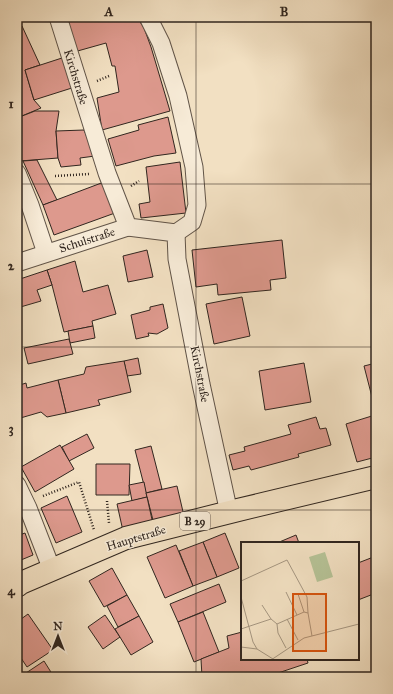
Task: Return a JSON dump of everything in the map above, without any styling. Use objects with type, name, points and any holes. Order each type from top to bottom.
[{"type":"main road","name":"Hauptstraße","points":[[17,586],[126,538],[376,478]]},
{"type":"street","name":"Kirchstraße","points":[[58,17],[107,174],[128,227]]},
{"type":"street","points":[[128,227],[176,233],[192,222],[197,205],[194,167],[178,96],[161,43],[148,17]]},
{"type":"street","name":"Schulstraße","points":[[17,173],[30,205],[46,253]]},
{"type":"street","name":"Schulstraße","points":[[17,264],[46,253],[128,227]]},
{"type":"street","name":"Kirchstraße","points":[[176,233],[177,259],[229,513]]},
{"type":"street","points":[[17,485],[28,508],[52,570]]},
{"type":"path","points":[[55,176],[107,174]]},
{"type":"path","points":[[43,496],[79,482],[100,549]]},
{"type":"building","points":[[86,17],[137,17],[144,28],[151,47],[170,111],[102,130],[97,98],[119,92],[115,66],[112,66],[106,43],[74,52],[65,23]]},
{"type":"building","points":[[22,26],[40,65],[25,70],[34,100],[41,108],[17,118],[17,29]]},
{"type":"building","points":[[65,57],[75,87],[34,100],[25,70]]},
{"type":"building","points":[[35,111],[59,111],[56,131],[58,158],[20,161],[17,152],[17,118]]},
{"type":"building","points":[[168,117],[176,153],[154,156],[116,166],[108,139],[139,130],[138,125]]},
{"type":"building","points":[[84,130],[95,156],[80,158],[81,165],[61,167],[58,158],[56,131]]},
{"type":"building","points":[[37,160],[57,200],[43,205],[23,161]]},
{"type":"building","points":[[180,162],[186,213],[141,218],[139,204],[150,202],[146,167]]},
{"type":"building","points":[[104,182],[115,213],[54,235],[43,205]]},
{"type":"building","points":[[282,240],[286,278],[270,280],[271,290],[218,295],[217,284],[196,287],[192,250]]},
{"type":"building","points":[[147,250],[153,277],[128,282],[123,256]]},
{"type":"building","points":[[75,261],[83,292],[108,285],[116,314],[92,321],[93,326],[64,332],[47,270]]},
{"type":"building","points":[[47,270],[52,285],[37,290],[41,301],[17,308],[17,280]]},
{"type":"building","points":[[242,297],[250,336],[214,344],[206,304]]},
{"type":"building","points":[[163,304],[168,328],[157,334],[148,333],[149,336],[136,339],[131,315],[150,310],[150,307]]},
{"type":"building","points":[[93,326],[95,338],[70,343],[68,331]]},
{"type":"building","points":[[69,339],[73,354],[28,364],[24,348]]},
{"type":"building","points":[[138,358],[141,374],[127,376],[124,361]]},
{"type":"building","points":[[124,361],[131,392],[98,400],[100,405],[66,413],[58,380],[84,374],[86,367]]},
{"type":"building","points":[[304,363],[311,402],[265,410],[259,371]]},
{"type":"building","points":[[376,363],[376,400],[373,401],[364,366]]},
{"type":"building","points":[[58,380],[66,413],[47,417],[41,412],[17,419],[17,386],[26,383],[27,388]]},
{"type":"building","points":[[375,415],[376,457],[357,462],[346,424]]},
{"type":"building","points":[[316,417],[320,429],[326,428],[331,445],[298,454],[299,457],[251,470],[249,466],[233,470],[229,455],[245,451],[244,447],[291,434],[288,425]]},
{"type":"building","points":[[87,434],[94,448],[69,461],[62,447]]},
{"type":"building","points":[[60,445],[74,469],[35,492],[21,467]]},
{"type":"building","points":[[151,446],[162,489],[146,493],[135,450]]},
{"type":"building","points":[[96,464],[130,464],[129,495],[96,495]]},
{"type":"building","points":[[144,482],[147,497],[132,501],[129,485]]},
{"type":"building","points":[[177,486],[184,516],[154,524],[146,493]]},
{"type":"building","points":[[67,496],[82,532],[56,543],[41,508]]},
{"type":"building","points":[[147,497],[153,524],[123,531],[117,504]]},
{"type":"building","points":[[25,533],[33,555],[21,560],[17,550],[17,536]]},
{"type":"building","points":[[225,533],[239,568],[217,577],[203,542]]},
{"type":"building","points":[[296,535],[299,542],[279,542]]},
{"type":"building","points":[[203,542],[217,577],[193,586],[179,551]]},
{"type":"building","points":[[176,545],[193,586],[165,598],[147,557]]},
{"type":"building","points":[[376,556],[376,593],[359,600],[359,563]]},
{"type":"building","points":[[112,568],[127,595],[104,607],[89,581]]},
{"type":"building","points":[[219,584],[226,602],[178,622],[170,604]]},
{"type":"building","points":[[127,595],[139,616],[118,627],[107,606]]},
{"type":"building","points":[[203,612],[219,652],[194,662],[178,622]]},
{"type":"building","points":[[28,614],[53,650],[27,667],[17,652],[17,622]]},
{"type":"building","points":[[105,615],[120,637],[103,649],[88,627]]},
{"type":"building","points":[[139,616],[153,642],[131,655],[115,629]]},
{"type":"building","points":[[241,632],[241,660],[307,660],[308,663],[266,677],[202,677],[201,659],[229,648],[227,636]]},
{"type":"building","points":[[44,661],[54,677],[20,677]]}]
